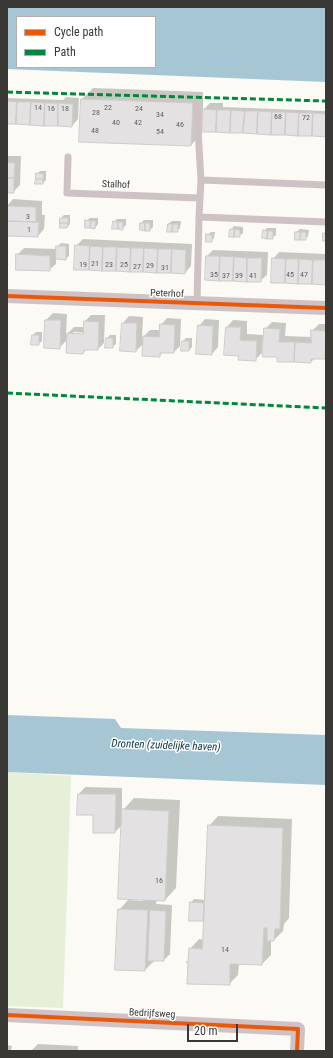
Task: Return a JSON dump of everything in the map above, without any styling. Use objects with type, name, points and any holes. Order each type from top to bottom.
[{"type":"street","name":"Peterhof","points":[[7,296],[326,308]]},
{"type":"street","name":"Bedrijfsweg","points":[[7,1015],[298,1029],[297,1051]]},
{"type":"lane","points":[[196,97],[201,180],[197,303]]},
{"type":"lane","name":"Stalhof","points":[[68,157],[67,193],[200,198]]},
{"type":"lane","points":[[201,180],[326,185]]},
{"type":"lane","points":[[199,217],[326,222]]},
{"type":"green space","points":[[7,772],[71,776],[63,1008],[7,1006]]},
{"type":"water","points":[[7,7],[326,7],[326,82],[7,69]]},
{"type":"water","name":"Dronten (zuidelijke haven)","points":[[7,715],[115,719],[121,728],[326,735],[326,785],[7,772]]},
{"type":"building","points":[[81,99],[193,103],[191,146],[79,142]]},
{"type":"building","points":[[7,101],[17,102],[16,124],[7,124]]},
{"type":"building","points":[[17,102],[31,102],[30,125],[16,124]]},
{"type":"building","points":[[31,102],[45,103],[44,126],[30,125]]},
{"type":"building","points":[[45,103],[58,103],[58,126],[44,126]]},
{"type":"building","points":[[58,103],[73,104],[72,127],[58,126]]},
{"type":"building","points":[[203,109],[217,110],[216,132],[202,132]]},
{"type":"building","points":[[217,110],[231,110],[230,133],[216,132]]},
{"type":"building","points":[[231,110],[245,111],[243,133],[230,133]]},
{"type":"building","points":[[245,111],[258,111],[257,134],[243,133]]},
{"type":"building","points":[[258,111],[272,112],[271,135],[257,134]]},
{"type":"building","points":[[272,112],[286,112],[285,135],[271,135]]},
{"type":"building","points":[[286,112],[299,113],[298,136],[285,135]]},
{"type":"building","points":[[299,113],[313,113],[312,136],[298,136]]},
{"type":"building","points":[[313,113],[326,114],[326,137],[312,136]]},
{"type":"building","points":[[7,162],[15,163],[14,178],[7,178]]},
{"type":"building","points":[[36,173],[44,174],[43,179],[36,179]]},
{"type":"building","points":[[7,178],[14,178],[14,193],[7,193]]},
{"type":"building","points":[[36,179],[43,179],[43,184],[35,184]]},
{"type":"building","points":[[7,206],[36,207],[36,221],[39,222],[7,221]]},
{"type":"building","points":[[60,218],[68,218],[68,223],[60,223]]},
{"type":"building","points":[[85,220],[91,221],[90,228],[85,228]]},
{"type":"building","points":[[7,221],[39,222],[38,237],[7,236]]},
{"type":"building","points":[[91,221],[96,221],[95,229],[90,228]]},
{"type":"building","points":[[113,221],[118,222],[118,229],[112,229]]},
{"type":"building","points":[[118,222],[123,222],[123,230],[118,229]]},
{"type":"building","points":[[60,223],[68,223],[67,228],[60,228]]},
{"type":"building","points":[[140,223],[145,223],[145,231],[140,230]]},
{"type":"building","points":[[145,223],[150,223],[150,231],[145,231]]},
{"type":"building","points":[[168,224],[173,224],[172,232],[167,232]]},
{"type":"building","points":[[173,224],[178,224],[178,232],[172,232]]},
{"type":"building","points":[[230,229],[235,229],[234,237],[229,237]]},
{"type":"building","points":[[235,229],[240,230],[240,237],[234,237]]},
{"type":"building","points":[[263,230],[268,231],[267,239],[262,238]]},
{"type":"building","points":[[268,231],[273,231],[273,239],[267,239]]},
{"type":"building","points":[[295,232],[301,232],[300,240],[295,240]]},
{"type":"building","points":[[301,232],[306,232],[306,240],[300,240]]},
{"type":"building","points":[[323,233],[326,233],[326,241],[323,241]]},
{"type":"building","points":[[206,234],[212,235],[212,242],[206,242]]},
{"type":"building","points":[[75,245],[90,246],[89,270],[74,270]]},
{"type":"building","points":[[56,246],[66,246],[66,260],[56,259]]},
{"type":"building","points":[[90,246],[103,247],[102,271],[89,270]]},
{"type":"building","points":[[103,247],[117,247],[116,271],[102,271]]},
{"type":"building","points":[[117,247],[131,248],[130,272],[116,271]]},
{"type":"building","points":[[131,248],[144,248],[143,272],[130,272]]},
{"type":"building","points":[[144,248],[158,249],[157,273],[143,272]]},
{"type":"building","points":[[158,249],[172,249],[171,273],[157,273]]},
{"type":"building","points":[[172,249],[186,250],[185,274],[171,273]]},
{"type":"building","points":[[16,254],[50,256],[50,271],[16,270]]},
{"type":"building","points":[[206,256],[220,256],[219,281],[205,280]]},
{"type":"building","points":[[220,256],[234,257],[233,281],[219,281]]},
{"type":"building","points":[[234,257],[247,258],[247,282],[233,281]]},
{"type":"building","points":[[247,258],[262,258],[261,282],[247,282]]},
{"type":"building","points":[[272,258],[286,259],[285,283],[271,283]]},
{"type":"building","points":[[286,259],[299,259],[298,284],[285,283]]},
{"type":"building","points":[[299,259],[313,260],[312,284],[298,284]]},
{"type":"building","points":[[313,260],[326,260],[326,285],[312,284]]},
{"type":"building","points":[[45,320],[61,320],[60,349],[44,348]]},
{"type":"building","points":[[84,321],[99,322],[98,350],[84,350],[83,354],[66,353],[67,333],[83,334]]},
{"type":"building","points":[[122,323],[137,323],[136,352],[120,351]]},
{"type":"building","points":[[160,324],[175,325],[174,353],[160,353],[160,357],[142,356],[143,336],[159,337]]},
{"type":"building","points":[[198,325],[213,326],[212,355],[196,354]]},
{"type":"building","points":[[226,327],[241,327],[240,340],[257,341],[256,361],[238,360],[239,356],[224,355]]},
{"type":"building","points":[[264,328],[280,329],[279,342],[295,342],[294,362],[277,362],[277,357],[263,357]]},
{"type":"building","points":[[311,330],[326,331],[325,359],[311,359],[311,363],[294,362],[295,342],[311,343]]},
{"type":"building","points":[[32,335],[39,335],[39,345],[31,345]]},
{"type":"building","points":[[106,338],[113,338],[113,348],[105,348]]},
{"type":"building","points":[[182,341],[189,341],[189,351],[181,351]]},
{"type":"building","points":[[78,794],[116,794],[115,833],[93,833],[93,815],[77,815]]},
{"type":"building","points":[[122,809],[169,811],[165,901],[118,899]]},
{"type":"building","points":[[208,825],[283,828],[280,929],[275,929],[274,941],[267,941],[267,928],[264,928],[262,965],[230,964],[230,985],[187,984],[189,948],[202,949]]},
{"type":"building","points":[[190,902],[204,903],[203,921],[189,921]]},
{"type":"building","points":[[118,909],[148,910],[145,971],[115,970]]},
{"type":"building","points":[[150,910],[166,911],[164,961],[148,961]]},
{"type":"marked path","points":[[7,92],[326,101]]},
{"type":"marked path","points":[[7,393],[326,408]]},
{"type":"cycle path","points":[[7,296],[326,308]]},
{"type":"cycle path","points":[[7,1015],[298,1029],[297,1051]]}]
